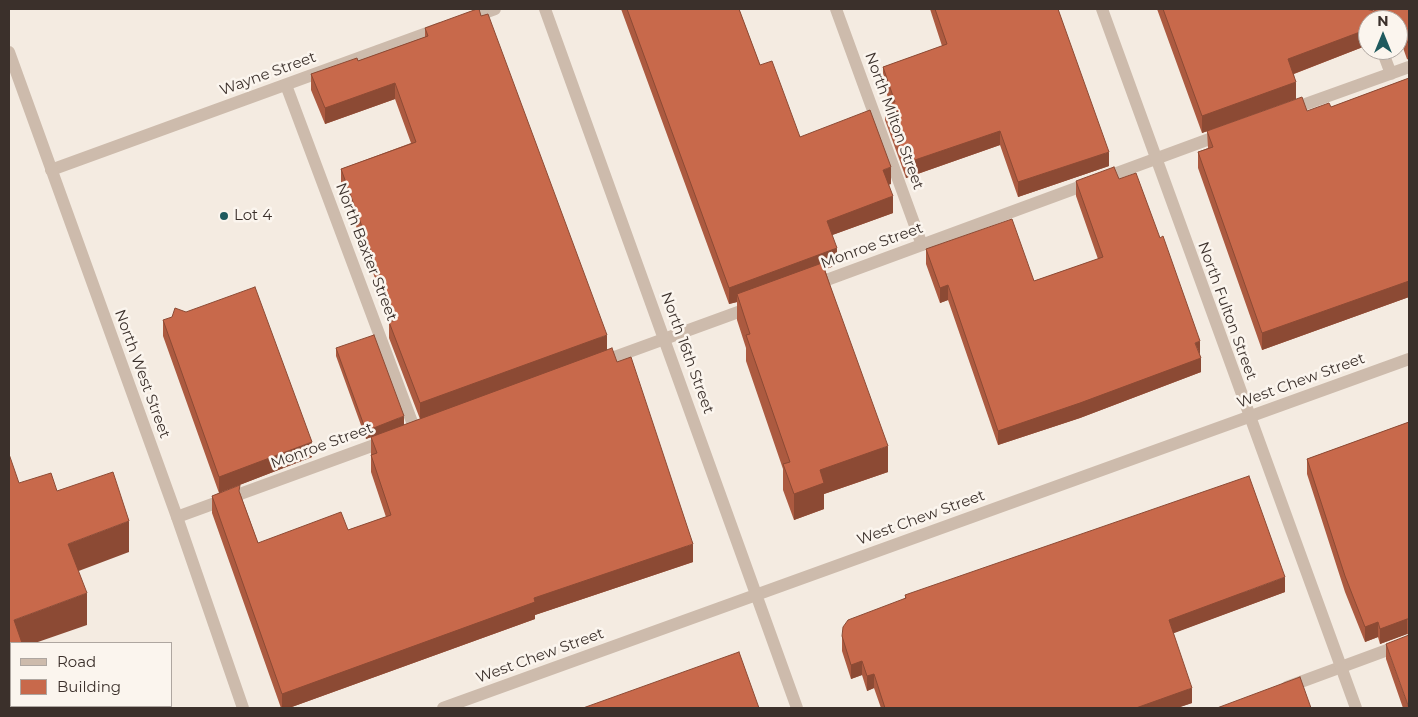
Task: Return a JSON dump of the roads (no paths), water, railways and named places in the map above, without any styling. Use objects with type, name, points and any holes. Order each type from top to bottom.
[{"type":"street","name":"Wayne Street","points":[[51,170],[495,9]]},
{"type":"street","name":"North 16th Street","points":[[546,9],[797,708]]},
{"type":"street","name":"North Milton Street","points":[[836,9],[922,245]]},
{"type":"street","name":"North Fulton Street","points":[[1102,9],[1248,417],[1356,708]]},
{"type":"street","name":"North West Street","points":[[9,52],[177,517],[242,708]]},
{"type":"street","points":[[1386,60],[1391,74]]},
{"type":"street","points":[[1278,114],[1409,67]]},
{"type":"street","name":"North Baxter Street","points":[[286,84],[410,432]]},
{"type":"street","name":"Monroe Street","points":[[803,288],[1231,131]]},
{"type":"street","points":[[590,366],[766,302]]},
{"type":"street","name":"West Chew Street","points":[[443,708],[1409,359]]},
{"type":"street","name":"Monroe Street","points":[[177,517],[410,432]]},
{"type":"street","points":[[1276,692],[1409,642]]},
{"type":"place","name":"Lot 4","points":[[224,216]]}]
